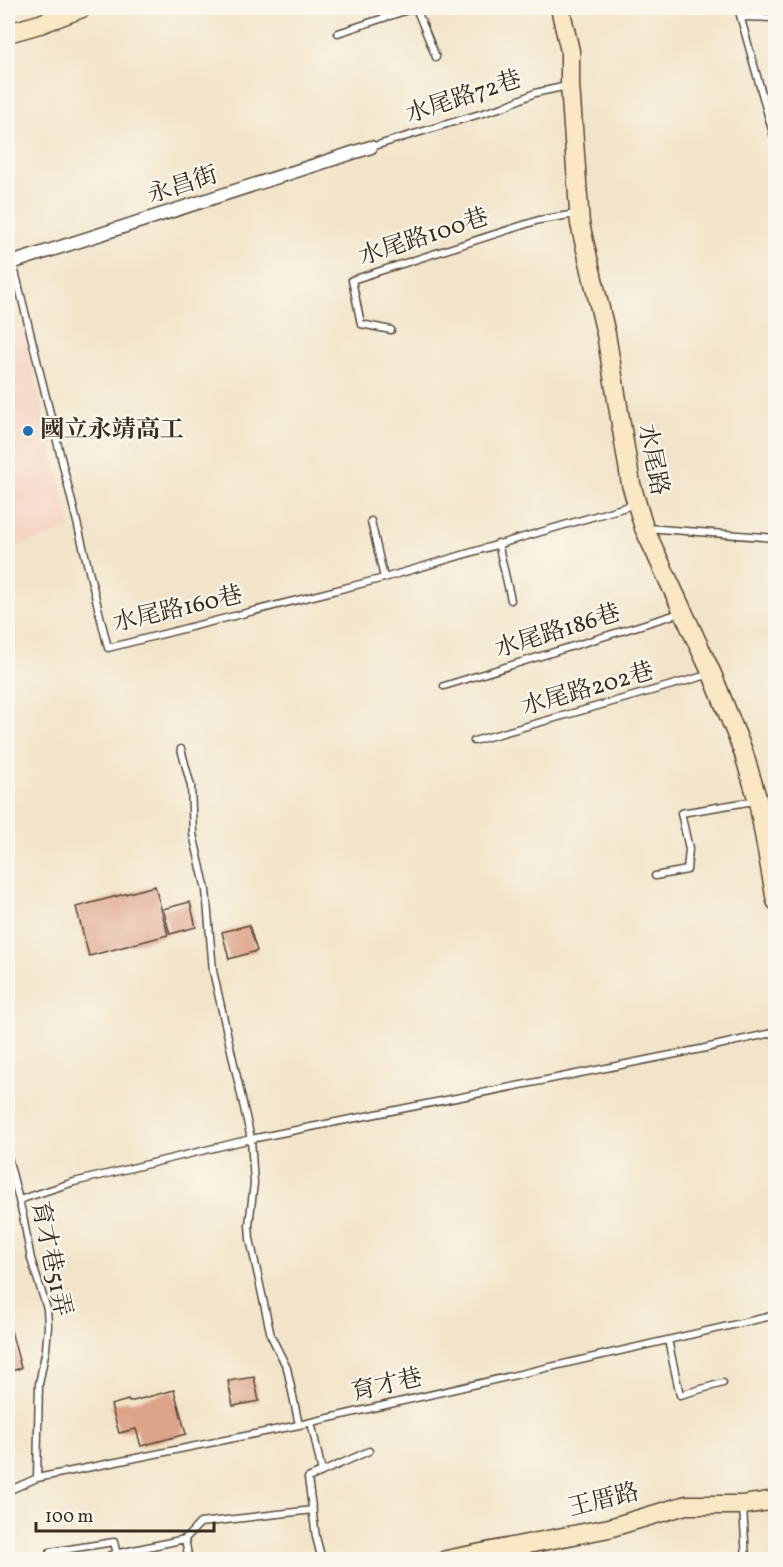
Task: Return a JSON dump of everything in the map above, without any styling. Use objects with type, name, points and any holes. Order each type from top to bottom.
[{"type":"street","points":[[8,33],[82,8]]},
{"type":"street","name":"水尾路","points":[[560,8],[570,51],[570,85],[580,224],[606,334],[636,504],[644,528],[712,674],[743,751],[758,801],[776,901]]},
{"type":"street","name":"永昌街","points":[[10,263],[371,147]]},
{"type":"street","name":"王厝路","points":[[446,1560],[609,1528],[686,1505],[743,1505],[776,1500]]},
{"type":"lane","points":[[338,33],[415,8],[436,57]]},
{"type":"lane","points":[[738,8],[776,144]]},
{"type":"lane","points":[[741,17],[776,18]]},
{"type":"lane","name":"水尾路72巷","points":[[371,147],[503,107],[535,93],[570,85]]},
{"type":"lane","name":"水尾路100巷","points":[[391,330],[361,324],[352,280],[540,220],[579,213]]},
{"type":"lane","name":"水尾路160巷","points":[[10,263],[108,648],[384,578],[636,504]]},
{"type":"lane","points":[[370,521],[384,578]]},
{"type":"lane","points":[[644,528],[776,538]]},
{"type":"lane","points":[[498,543],[511,600]]},
{"type":"lane","name":"水尾路186巷","points":[[444,686],[683,612]]},
{"type":"lane","name":"水尾路202巷","points":[[474,741],[712,674]]},
{"type":"lane","points":[[181,749],[191,786],[193,834],[206,890],[212,936],[213,971],[250,1139],[254,1183],[249,1225],[250,1239],[270,1336],[286,1368],[299,1425]]},
{"type":"lane","points":[[654,876],[687,870],[689,849],[681,813],[758,801]]},
{"type":"lane","points":[[20,1200],[74,1182],[250,1139],[689,1052],[776,1032]]},
{"type":"lane","name":"育才巷51弄","points":[[8,1157],[20,1200],[31,1259],[47,1309],[48,1326],[39,1384],[37,1478]]},
{"type":"lane","name":"育才巷","points":[[8,1491],[37,1478],[299,1425],[776,1316]]},
{"type":"lane","points":[[668,1340],[680,1395],[723,1383]]},
{"type":"lane","points":[[310,1422],[322,1472]]},
{"type":"lane","points":[[322,1560],[316,1537],[308,1478],[369,1451]]},
{"type":"lane","points":[[743,1505],[746,1560]]},
{"type":"lane","points":[[111,1560],[110,1555],[185,1539],[201,1523],[313,1510]]},
{"type":"lane","points":[[185,1539],[189,1560]]},
{"type":"lane","points":[[51,1560],[50,1552],[114,1542],[117,1554]]},
{"type":"shaded area","name":"國立永靖高工","points":[[24,328],[71,529],[8,550],[8,332]]},
{"type":"building","points":[[155,886],[168,935],[89,956],[76,907]]},
{"type":"building","points":[[190,902],[196,927],[170,934],[163,909]]},
{"type":"building","points":[[249,925],[257,951],[229,959],[222,932]]},
{"type":"building","points":[[8,1327],[10,1327],[21,1368],[8,1372]]},
{"type":"building","points":[[254,1377],[259,1401],[233,1406],[228,1381]]},
{"type":"building","points":[[174,1390],[186,1434],[141,1446],[136,1429],[119,1433],[111,1405]]},
{"type":"place","name":"國立永靖高工","points":[[28,431]]}]
